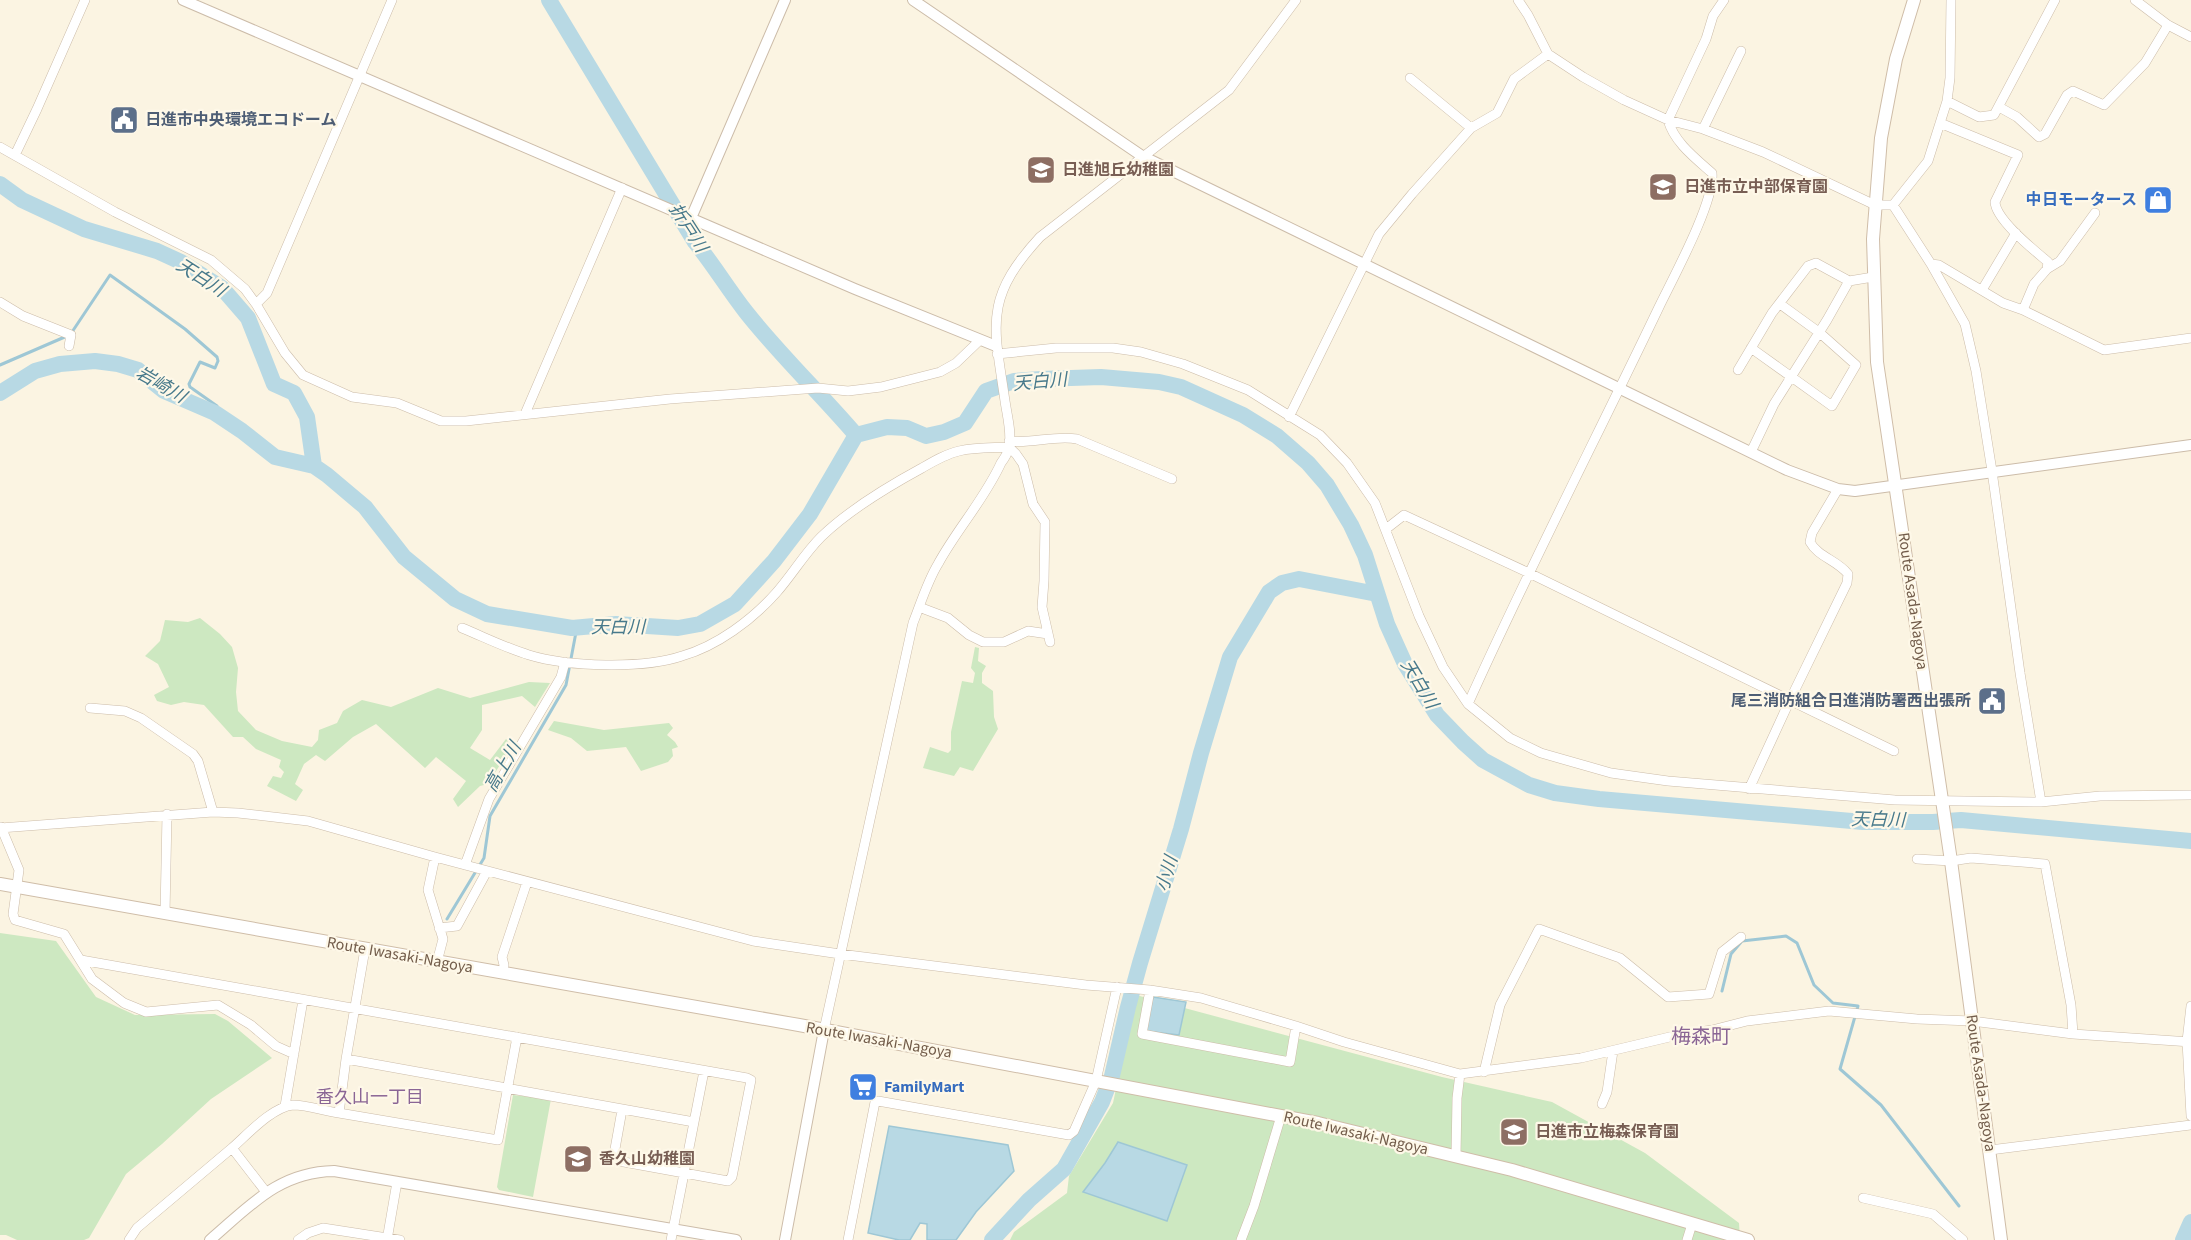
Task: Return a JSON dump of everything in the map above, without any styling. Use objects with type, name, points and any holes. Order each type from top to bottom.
[{"type":"main road","name":"Route Asada-Nagoya","points":[[1914,0],[1896,59],[1881,138],[1875,206],[1873,277],[1877,362],[1951,861],[2001,1240]]},
{"type":"main road","name":"Route Iwasaki-Nagoya","points":[[0,884],[824,1030],[1281,1116],[1456,1155],[1748,1240]]},
{"type":"street","points":[[15,155],[85,0]]},
{"type":"street","points":[[183,0],[997,350],[1113,348],[1141,352],[1225,379],[1248,390],[1320,435],[1347,463],[1375,503],[1419,616],[1443,667],[1468,704],[1510,738],[1542,753],[1611,772],[1749,789],[1895,801],[2041,802],[2100,796],[2191,795]]},
{"type":"street","points":[[256,304],[267,292],[392,0]]},
{"type":"street","points":[[691,218],[785,0]]},
{"type":"street","points":[[913,0],[1142,156],[1786,470],[1838,489],[1854,491],[1896,486],[2191,445]]},
{"type":"street","points":[[785,1240],[824,1030],[913,623],[937,564],[997,473],[1009,444],[997,350],[998,302],[1012,270],[1040,237],[1228,90],[1296,0]]},
{"type":"street","points":[[1518,0],[1548,54],[1624,100],[1668,120],[1703,129],[1763,152],[1875,206],[1893,205],[1928,161],[1947,101],[1950,78],[1951,0]]},
{"type":"street","points":[[1468,704],[1698,225],[1713,181],[1712,173],[1671,132],[1668,120],[1706,39],[1713,16],[1724,0]]},
{"type":"street","points":[[1947,101],[1984,117],[1994,115],[2055,0]]},
{"type":"street","points":[[2135,0],[2168,25],[2190,36]]},
{"type":"street","points":[[1999,107],[2018,117],[2039,137],[2045,134],[2067,95],[2073,91],[2104,105],[2145,63],[2168,25]]},
{"type":"street","points":[[1703,129],[1741,51]]},
{"type":"street","points":[[1289,417],[1379,234],[1471,128],[1497,113],[1514,79],[1548,54]]},
{"type":"street","points":[[1410,78],[1471,128]]},
{"type":"street","points":[[1940,123],[2018,155],[1995,202],[1995,209],[2016,233],[2048,262],[2047,269]]},
{"type":"street","points":[[0,147],[115,212],[211,260],[245,289],[285,353],[303,375],[352,397],[397,403],[441,421],[466,421],[670,399],[818,388],[848,391],[882,387],[940,372],[956,363],[979,341]]},
{"type":"street","points":[[525,414],[622,189]]},
{"type":"street","points":[[1893,205],[1931,264],[1965,324],[1976,371],[1992,471],[2020,673],[2041,802]]},
{"type":"street","points":[[2023,310],[2034,284],[2047,269],[2060,261],[2095,213]]},
{"type":"street","points":[[1982,290],[2016,233]]},
{"type":"street","points":[[1738,370],[1780,304],[1808,266],[1816,263],[1849,281],[1873,277]]},
{"type":"street","points":[[1931,264],[1939,265],[2003,303],[2023,310],[2104,350],[2191,338]]},
{"type":"street","points":[[1751,452],[1774,404],[1820,333],[1849,281]]},
{"type":"street","points":[[0,302],[22,316],[71,335],[69,346]]},
{"type":"street","points":[[1751,348],[1832,406],[1856,365],[1820,333],[1780,304]]},
{"type":"street","points":[[462,628],[529,655],[570,662],[628,664],[662,661],[681,657],[729,634],[776,594],[809,550],[835,524],[892,485],[945,456],[960,451],[1066,437],[1077,439],[1172,479]]},
{"type":"street","points":[[919,607],[948,618],[969,635],[983,642],[1004,642],[1028,631],[1049,638],[1042,607],[1045,522],[1033,504],[1023,465],[1009,444]]},
{"type":"street","points":[[1749,789],[1847,583],[1848,574],[1842,566],[1814,550],[1810,542],[1812,533],[1838,489]]},
{"type":"street","points":[[1386,529],[1404,515],[1529,573],[1894,751]]},
{"type":"street","points":[[440,928],[457,926],[477,868],[489,799],[570,662]]},
{"type":"street","points":[[90,708],[125,711],[141,718],[193,754],[198,761],[213,812]]},
{"type":"street","points":[[294,1054],[276,1046],[251,1025],[218,1005],[146,1012],[136,1009],[107,992],[92,979],[62,932],[15,920],[13,914],[18,887],[18,866],[0,827],[213,812],[308,821],[527,882],[753,941],[840,954],[1145,989],[1201,998],[1344,1042],[1460,1074],[1581,1058],[1747,1021],[1829,1011],[1917,1019],[1972,1021],[2073,1034],[2189,1041]]},
{"type":"street","points":[[165,914],[167,814]]},
{"type":"street","points":[[435,857],[428,890],[442,939],[437,962]]},
{"type":"street","points":[[1917,859],[1951,861],[1971,858],[2045,864],[2072,1005],[2073,1034]]},
{"type":"street","points":[[503,973],[502,957],[527,882]]},
{"type":"street","points":[[1484,1072],[1500,1005],[1539,929],[1620,958],[1668,997],[1709,994],[1722,952],[1741,937]]},
{"type":"street","points":[[339,1113],[365,949]]},
{"type":"street","points":[[81,960],[303,1000],[355,1007],[751,1080],[731,1180],[728,1181],[613,1161],[622,1110]]},
{"type":"street","points":[[848,1240],[875,1102],[1069,1135],[1074,1131],[1100,1082],[1121,987]]},
{"type":"street","points":[[1145,989],[1142,1034],[1290,1062],[1296,1026]]},
{"type":"street","points":[[285,1106],[303,1000]]},
{"type":"street","points":[[2191,1006],[2189,1041],[2191,1116]]},
{"type":"street","points":[[129,1240],[137,1228],[272,1113],[285,1106],[295,1105],[498,1140],[517,1037]]},
{"type":"street","points":[[1602,1104],[1607,1092],[1612,1051]]},
{"type":"street","points":[[346,1059],[694,1122]]},
{"type":"street","points":[[672,1235],[704,1071]]},
{"type":"street","points":[[1456,1155],[1457,1098],[1460,1074]]},
{"type":"street","points":[[1241,1240],[1254,1206],[1281,1116]]},
{"type":"street","points":[[1990,1150],[2191,1125]]},
{"type":"street","points":[[232,1148],[266,1192]]},
{"type":"street","points":[[210,1240],[266,1192],[300,1175],[325,1171],[397,1182],[672,1235],[736,1240]]},
{"type":"street","points":[[387,1239],[397,1182]]},
{"type":"street","points":[[1863,1198],[1933,1214],[1963,1240]]},
{"type":"street","points":[[1687,1240],[1692,1224]]},
{"type":"street","points":[[298,1240],[308,1233],[323,1228],[400,1240]]},
{"type":"green space","points":[[200,618],[232,647],[238,668],[236,692],[238,711],[256,730],[282,741],[312,747],[318,740],[319,730],[337,723],[343,711],[362,700],[391,707],[438,688],[470,698],[529,682],[550,683],[535,707],[522,696],[482,705],[482,730],[470,748],[490,760],[506,739],[513,744],[488,784],[480,786],[458,807],[453,799],[466,781],[436,757],[425,768],[376,724],[353,737],[325,761],[316,755],[304,764],[295,784],[303,790],[296,801],[267,786],[273,776],[281,778],[284,772],[279,767],[281,760],[256,749],[243,737],[233,737],[204,705],[184,702],[171,705],[157,701],[154,695],[169,687],[158,664],[145,656],[160,641],[165,620],[188,622]]},
{"type":"green space","points":[[975,647],[979,648],[978,661],[986,666],[982,673],[982,683],[993,691],[994,717],[998,729],[973,771],[960,767],[954,776],[923,768],[930,747],[948,753],[951,750],[951,732],[962,681],[973,683],[975,673],[971,668]]},
{"type":"green space","points":[[554,721],[604,730],[669,723],[673,728],[667,735],[678,747],[672,749],[673,756],[668,762],[641,771],[626,747],[587,751],[571,738],[548,730]]},
{"type":"green space","points":[[0,933],[56,941],[96,997],[135,1015],[215,1014],[228,1021],[272,1058],[211,1099],[126,1174],[89,1238],[84,1240],[17,1240],[0,1235]]},
{"type":"green space","points":[[1136,995],[1442,1077],[1552,1102],[1645,1153],[1739,1223],[1740,1240],[1010,1240],[1014,1232],[1067,1193],[1069,1176],[1113,1103]]},
{"type":"green space","points":[[513,1095],[551,1099],[533,1197],[499,1190],[497,1187]]},
{"type":"water","points":[[1153,997],[1186,1002],[1179,1035],[1145,1031]]},
{"type":"water","points":[[889,1126],[1008,1145],[1014,1171],[976,1212],[956,1240],[927,1240],[927,1224],[920,1223],[910,1240],[899,1240],[868,1233]]},
{"type":"water","points":[[1118,1142],[1187,1165],[1167,1221],[1083,1192]]},
{"type":"waterway","name":"折戸川","points":[[549,0],[695,242],[759,328],[856,435]]},
{"type":"waterway","name":"天白川","points":[[0,184],[22,200],[84,229],[157,251],[181,262],[222,288],[248,318],[274,384],[294,393],[307,417],[314,466]]},
{"type":"waterway","name":"岩崎川","points":[[72,332],[110,275],[185,329],[217,357],[215,368],[200,362],[189,384],[217,406],[215,413]]},
{"type":"waterway","points":[[0,365],[67,336]]},
{"type":"waterway","name":"天白川","points":[[0,393],[35,371],[60,364],[95,361],[138,370],[164,391],[215,413],[275,457],[314,466],[327,475],[365,507],[404,557],[455,599],[487,614],[572,628],[616,624],[678,628],[700,624],[735,604],[774,561],[810,514],[856,435],[887,427],[907,428],[926,436],[944,432],[965,423],[986,391],[1014,381],[1101,377],[1159,382],[1181,387],[1243,415],[1277,436],[1308,463],[1327,485],[1351,525],[1365,555],[1387,624],[1405,664],[1437,715],[1483,760],[1529,785],[1555,793],[1599,799],[1863,822],[1961,820],[2191,841]]},
{"type":"waterway","name":"小川","points":[[992,1240],[1029,1200],[1064,1169],[1102,1102],[1112,1076],[1140,963],[1230,657],[1269,592],[1282,583],[1299,579],[1377,594]]},
{"type":"waterway","name":"高上川","points":[[447,919],[484,858],[490,816],[566,685],[577,627]]},
{"type":"waterway","points":[[1722,991],[1731,954],[1742,941],[1786,936],[1797,943],[1814,985],[1833,1003],[1858,1006],[1840,1069],[1881,1105],[1959,1206]]},
{"type":"waterway","points":[[2183,1240],[2191,1222]]},
{"type":"place","name":"日進市中央環境エコドーム","points":[[124,120]]},
{"type":"place","name":"日進旭丘幼稚園","points":[[1041,170]]},
{"type":"place","name":"日進市立中部保育園","points":[[1663,187]]},
{"type":"place","name":"中日モータース","points":[[2158,200]]},
{"type":"place","name":"尾三消防組合日進消防署西出張所","points":[[1992,701]]},
{"type":"place","name":"FamilyMart","points":[[863,1087]]},
{"type":"place","name":"日進市立梅森保育園","points":[[1514,1132]]},
{"type":"place","name":"香久山幼稚園","points":[[578,1159]]},
{"type":"district","name":"梅森町","points":[[1701,1037]]},
{"type":"district","name":"香久山一丁目","points":[[370,1097]]}]
